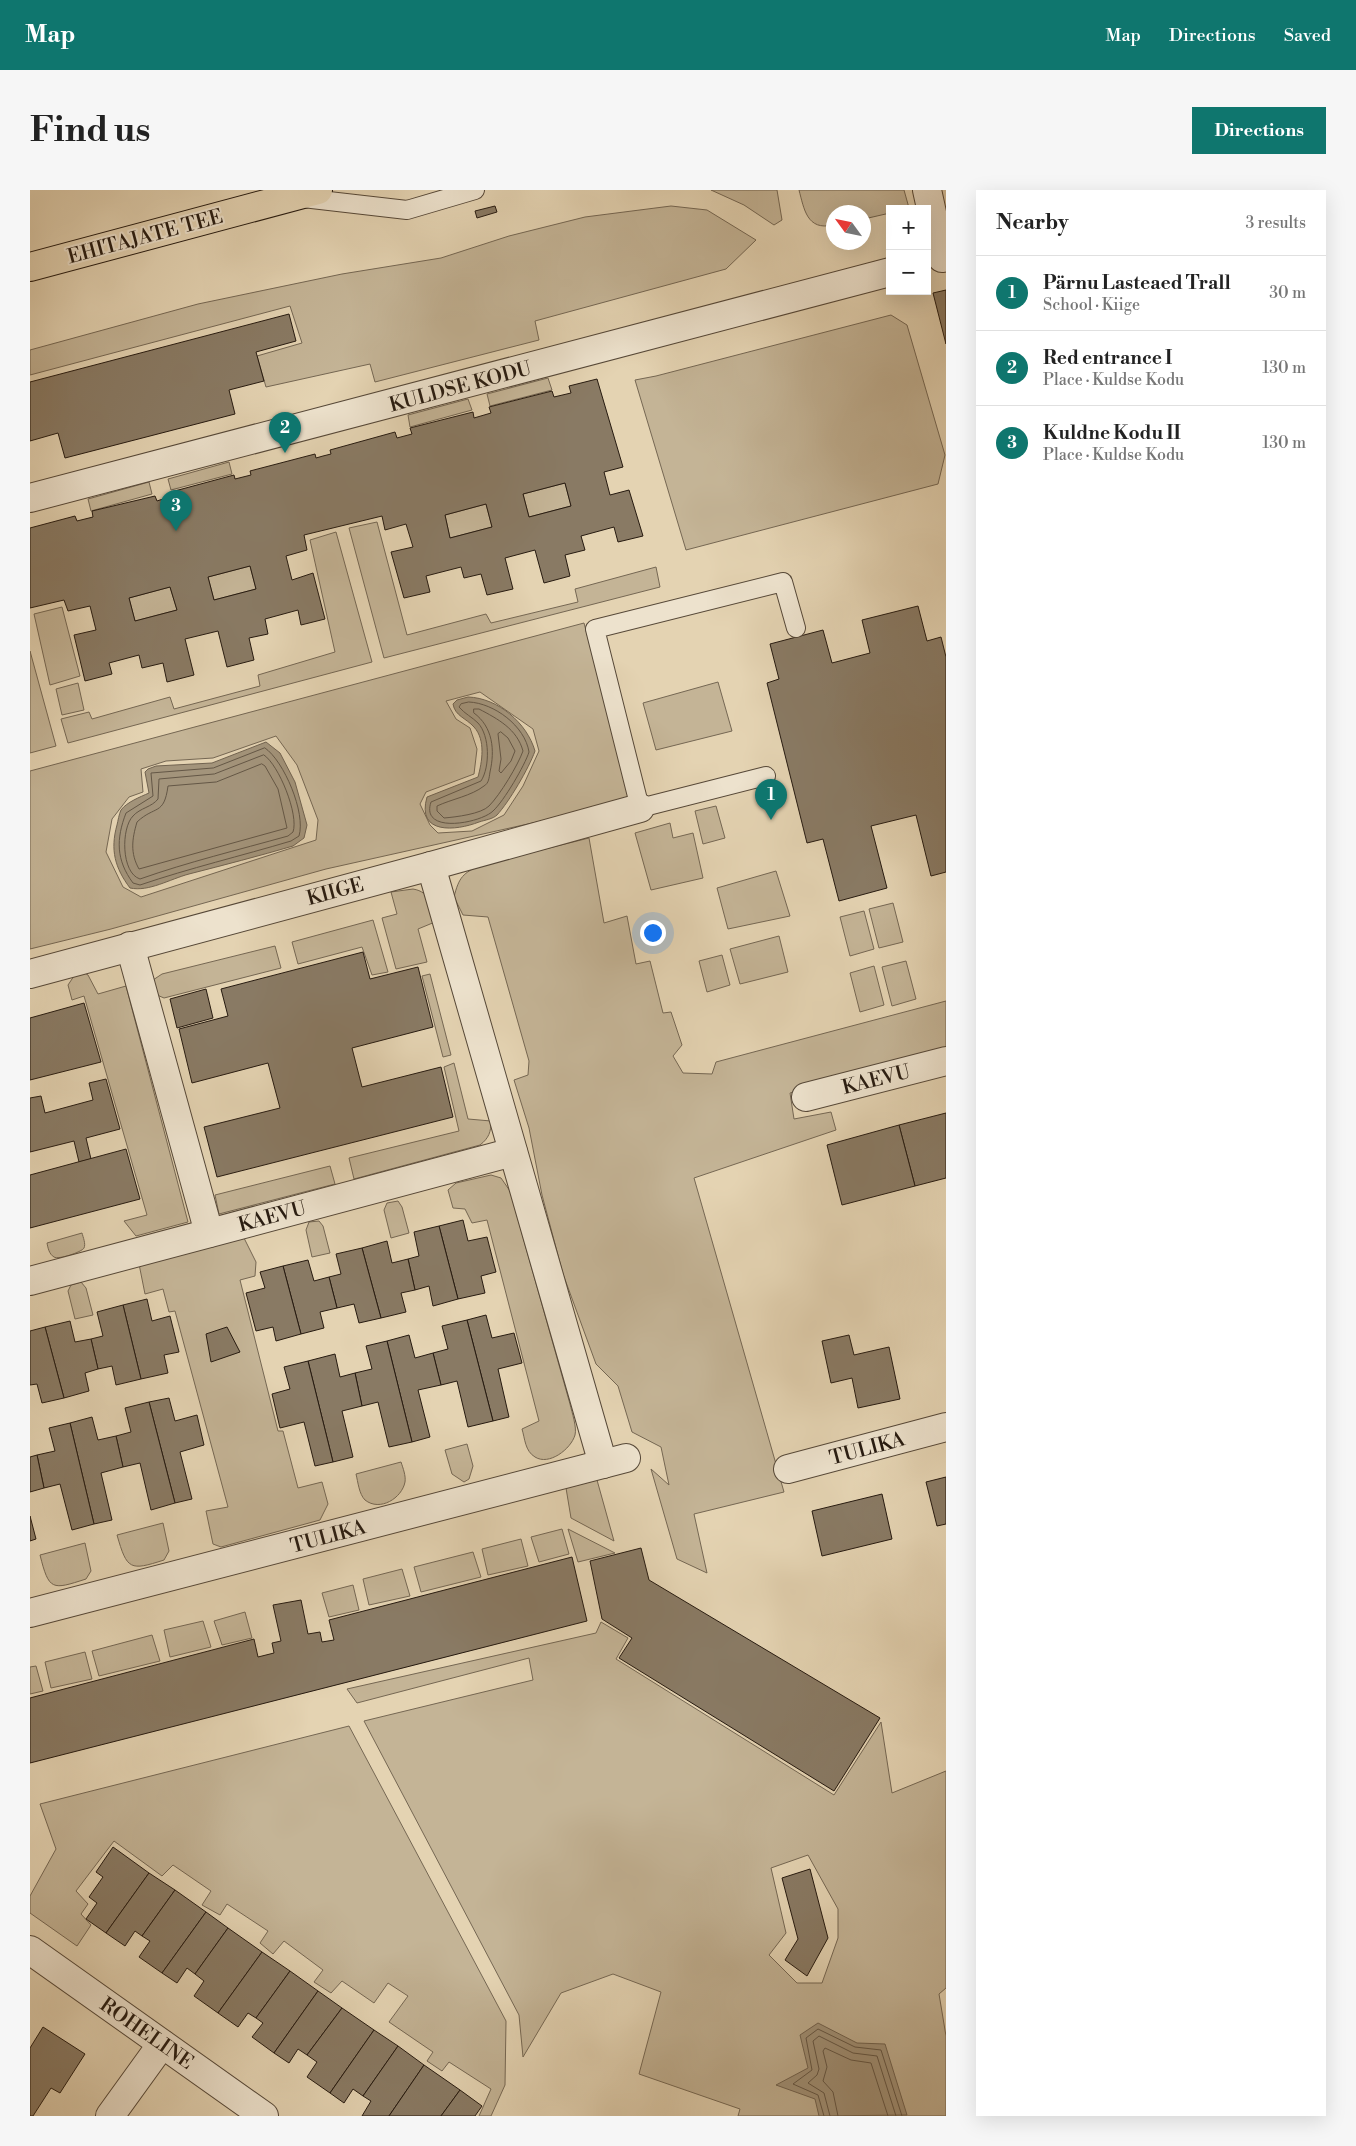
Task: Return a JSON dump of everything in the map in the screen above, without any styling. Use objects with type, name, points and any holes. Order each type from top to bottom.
[{"type":"highway","name":"EHITAJATE TEE","points":[[30,267],[318,190]]},
{"type":"street","points":[[926,190],[938,259]]},
{"type":"street","name":"KULDSE KODU","points":[[30,498],[886,273]]},
{"type":"street","name":"KIIGE","points":[[30,974],[640,808]]},
{"type":"street","points":[[431,866],[513,1152]]},
{"type":"street","points":[[130,946],[209,1233]]},
{"type":"street","name":"KAEVU","points":[[806,1096],[946,1061]]},
{"type":"street","name":"KAEVU","points":[[30,1281],[513,1152]]},
{"type":"street","name":"TULIKA","points":[[30,1613],[615,1461],[513,1152]]},
{"type":"street","name":"TULIKA","points":[[788,1469],[946,1427]]},
{"type":"street","name":"ROHELINE","points":[[30,1950],[264,2116]]},
{"type":"street","points":[[110,2116],[162,2044]]},
{"type":"lane","points":[[292,197],[406,210],[475,190]]},
{"type":"lane","points":[[766,776],[640,808],[595,629],[783,582],[796,628]]},
{"type":"shaded area","points":[[711,190],[777,190],[782,220],[774,225],[744,205]]},
{"type":"shaded area","points":[[799,190],[904,190],[908,205],[886,205],[886,214],[871,217],[871,205],[826,205],[826,226],[824,226],[812,222],[803,204]]},
{"type":"shaded area","points":[[671,206],[707,210],[756,240],[726,269],[535,321],[539,340],[375,382],[370,364],[266,387],[257,356],[302,343],[290,306],[30,375],[30,350],[198,304],[342,274],[441,258],[509,236],[585,217]]},
{"type":"shaded area","points":[[891,315],[907,325],[945,455],[938,484],[686,550],[635,380]]},
{"type":"shaded area","points":[[548,378],[552,390],[490,406],[487,394]]},
{"type":"shaded area","points":[[468,399],[472,410],[410,427],[408,415]]},
{"type":"shaded area","points":[[229,462],[232,474],[171,490],[168,479]]},
{"type":"shaded area","points":[[149,482],[152,494],[91,511],[88,499]]},
{"type":"shaded area","points":[[565,483],[571,506],[529,517],[523,494]]},
{"type":"shaded area","points":[[486,504],[492,527],[450,538],[445,515]]},
{"type":"shaded area","points":[[377,522],[407,635],[486,614],[491,623],[578,602],[575,589],[656,567],[660,587],[384,658],[349,528]]},
{"type":"shaded area","points":[[336,532],[372,662],[68,743],[61,719],[89,712],[92,719],[170,697],[174,709],[260,686],[258,675],[335,652],[310,540]]},
{"type":"shaded area","points":[[250,566],[256,589],[214,600],[208,577]]},
{"type":"shaded area","points":[[170,587],[177,610],[135,621],[129,598]]},
{"type":"shaded area","points":[[62,607],[80,676],[50,685],[34,614]]},
{"type":"shaded area","points":[[584,623],[631,801],[326,869],[111,929],[30,949],[30,771]],"holes":[[[480,692],[533,729],[539,751],[523,786],[504,815],[472,831],[438,833],[430,825],[420,804],[426,792],[474,774],[477,749],[470,728],[456,719],[446,701]],[[276,736],[297,765],[318,820],[316,840],[141,897],[123,887],[106,852],[112,819],[129,797],[143,792],[141,769],[166,761],[213,758]]]},
{"type":"shaded area","points":[[30,651],[56,746],[30,753]]},
{"type":"shaded area","points":[[718,682],[732,731],[656,750],[643,703]]},
{"type":"shaded area","points":[[78,683],[84,710],[62,715],[56,689]]},
{"type":"shaded area","points":[[716,806],[725,838],[703,844],[695,811]]},
{"type":"shaded area","points":[[670,823],[673,838],[693,833],[703,878],[651,890],[635,833]]},
{"type":"shaded area","points":[[589,838],[604,923],[627,916],[636,964],[650,961],[663,1013],[671,1012],[682,1045],[673,1056],[683,1073],[712,1074],[716,1062],[946,1001],[946,1055],[790,1093],[794,1119],[831,1112],[836,1130],[694,1178],[784,1492],[694,1514],[707,1573],[677,1559],[651,1469],[669,1485],[661,1447],[632,1432],[618,1386],[596,1364],[563,1274],[542,1195],[529,1128],[514,1080],[528,1075],[529,1061],[488,917],[463,915],[454,897],[463,876],[481,865]]},
{"type":"shaded area","points":[[776,871],[790,916],[728,929],[717,888]]},
{"type":"shaded area","points":[[413,889],[427,897],[435,922],[418,929],[427,962],[396,969],[382,918],[397,914],[391,892]]},
{"type":"shaded area","points":[[893,903],[903,942],[879,948],[869,909]]},
{"type":"shaded area","points":[[864,911],[874,949],[850,956],[840,917]]},
{"type":"shaded area","points":[[373,920],[388,972],[372,975],[362,947],[298,964],[292,942]]},
{"type":"shaded area","points":[[779,936],[788,972],[740,984],[730,949]]},
{"type":"shaded area","points":[[275,946],[281,968],[164,998],[157,995],[153,980],[162,974]]},
{"type":"shaded area","points":[[722,955],[730,985],[707,992],[699,961]]},
{"type":"shaded area","points":[[906,961],[916,999],[892,1006],[882,967]]},
{"type":"shaded area","points":[[874,966],[884,1005],[860,1012],[850,973]]},
{"type":"shaded area","points":[[83,972],[88,975],[98,994],[126,986],[188,1222],[136,1236],[124,1221],[147,1215],[84,996],[72,1000],[68,985],[74,976]]},
{"type":"shaded area","points":[[430,974],[451,1055],[443,1057],[422,976]]},
{"type":"shaded area","points":[[454,1063],[468,1119],[491,1121],[490,1132],[486,1140],[480,1145],[354,1179],[349,1158],[459,1131],[444,1067]]},
{"type":"shaded area","points":[[330,1166],[335,1184],[219,1214],[215,1195]]},
{"type":"shaded area","points":[[491,1175],[501,1178],[510,1191],[575,1424],[573,1440],[559,1455],[553,1458],[541,1459],[535,1457],[527,1448],[525,1441],[522,1429],[539,1421],[487,1220],[472,1223],[465,1209],[453,1208],[448,1190],[456,1183]]},
{"type":"shaded area","points":[[398,1201],[402,1207],[409,1233],[391,1238],[384,1210],[387,1203]]},
{"type":"shaded area","points":[[319,1221],[323,1226],[330,1253],[312,1257],[306,1230],[309,1222]]},
{"type":"shaded area","points":[[82,1233],[85,1245],[82,1250],[56,1258],[52,1256],[47,1243]]},
{"type":"shaded area","points":[[244,1238],[256,1262],[255,1276],[240,1280],[278,1431],[283,1431],[298,1488],[322,1482],[328,1504],[320,1520],[221,1547],[213,1544],[206,1511],[228,1507],[175,1311],[169,1312],[163,1289],[145,1294],[139,1264]]},
{"type":"shaded area","points":[[81,1282],[86,1288],[93,1315],[75,1319],[68,1291],[71,1285]]},
{"type":"shaded area","points":[[467,1444],[473,1466],[469,1479],[464,1482],[452,1474],[445,1450]]},
{"type":"shaded area","points":[[401,1462],[405,1482],[400,1493],[390,1502],[383,1504],[371,1503],[365,1500],[360,1491],[356,1474]]},
{"type":"shaded area","points":[[597,1480],[614,1541],[571,1518],[566,1488]]},
{"type":"shaded area","points":[[163,1523],[169,1551],[164,1560],[144,1566],[132,1565],[127,1561],[117,1535]]},
{"type":"shaded area","points":[[562,1529],[569,1554],[539,1562],[531,1537]]},
{"type":"shaded area","points":[[568,1529],[615,1553],[578,1562]]},
{"type":"shaded area","points":[[521,1539],[528,1566],[488,1575],[482,1549]]},
{"type":"shaded area","points":[[85,1543],[91,1571],[86,1579],[66,1585],[54,1585],[46,1575],[40,1555]]},
{"type":"shaded area","points":[[473,1552],[481,1577],[421,1592],[414,1567]]},
{"type":"shaded area","points":[[402,1569],[410,1596],[369,1605],[363,1579]]},
{"type":"shaded area","points":[[353,1585],[359,1610],[329,1617],[322,1593]]},
{"type":"shaded area","points":[[245,1612],[252,1638],[222,1645],[214,1621]]},
{"type":"shaded area","points":[[203,1621],[211,1647],[170,1657],[164,1630]]},
{"type":"shaded area","points":[[601,1622],[628,1638],[616,1659],[834,1795],[881,1722],[892,1793],[946,1771],[946,1988],[939,1994],[946,2036],[946,2116],[738,2116],[740,2109],[639,2074],[661,1992],[613,1974],[561,1993],[523,2057],[519,2015],[364,1721],[533,1680],[529,1658],[357,1703],[347,1689],[596,1633]],"holes":[[[808,1855],[838,1909],[838,1938],[822,1983],[797,1983],[769,1955],[786,1933],[771,1868]]]},
{"type":"shaded area","points":[[152,1635],[160,1661],[99,1676],[92,1651]]},
{"type":"shaded area","points":[[85,1652],[92,1679],[51,1688],[45,1662]]},
{"type":"shaded area","points":[[36,1666],[43,1691],[30,1694],[30,1667]]},
{"type":"shaded area","points":[[349,1726],[506,2021],[505,2085],[491,2116],[479,2116],[491,2089],[449,2062],[442,2071],[427,2061],[433,2052],[389,2022],[408,1996],[388,1983],[374,2003],[342,1981],[331,1993],[314,1982],[323,1970],[284,1941],[273,1954],[260,1943],[268,1931],[227,1904],[220,1915],[202,1905],[211,1891],[173,1865],[162,1876],[114,1841],[76,1891],[88,1904],[81,1914],[91,1925],[77,1946],[30,1913],[30,1896],[56,1849],[40,1804]]},
{"type":"water","points":[[468,697],[490,702],[510,714],[525,731],[535,751],[507,802],[495,816],[460,827],[440,827],[433,824],[427,818],[425,809],[427,797],[478,777],[482,758],[482,745],[478,732],[458,714],[453,704],[457,700]]},
{"type":"water","points":[[266,742],[280,753],[295,782],[307,825],[304,838],[293,846],[189,874],[152,887],[130,888],[117,866],[114,851],[115,834],[121,810],[130,802],[149,793],[145,772],[156,766],[212,763]]},
{"type":"water","points":[[818,2023],[857,2043],[885,2044],[907,2115],[819,2116],[815,2099],[776,2085],[808,2068],[800,2035]]},
{"type":"building","points":[[495,206],[497,212],[477,218],[475,211]]},
{"type":"building","points":[[946,290],[946,344],[933,293]]},
{"type":"building","points":[[289,314],[296,341],[256,352],[264,381],[229,390],[235,414],[65,458],[58,433],[30,441],[30,382]]},
{"type":"building","points":[[597,379],[623,467],[604,472],[610,495],[629,490],[643,536],[618,542],[614,527],[581,536],[585,550],[565,555],[570,576],[544,583],[535,550],[505,558],[513,589],[487,595],[481,574],[464,578],[461,567],[426,576],[430,592],[404,598],[391,552],[413,547],[406,524],[385,530],[382,516],[304,535],[307,550],[286,556],[292,580],[313,573],[325,619],[301,625],[298,610],[265,619],[268,634],[249,638],[254,660],[227,667],[218,631],[185,639],[194,675],[167,682],[163,663],[142,668],[139,655],[109,663],[112,674],[85,681],[74,635],[96,630],[90,606],[68,611],[64,600],[30,608],[30,528],[75,516],[77,521],[93,517],[92,511],[155,496],[157,501],[172,496],[171,492],[234,475],[235,479],[251,475],[250,471],[315,454],[316,458],[331,454],[330,450],[395,432],[397,438],[412,434],[410,428],[473,412],[474,418],[491,413],[489,407],[552,391],[554,397],[571,393],[569,386]],"holes":[[[565,483],[571,506],[529,517],[523,494]],[[486,504],[492,527],[450,538],[445,515]],[[250,566],[256,589],[214,600],[208,577]],[[170,587],[177,610],[135,621],[129,598]]]},
{"type":"building","points":[[918,606],[927,641],[941,637],[946,657],[946,872],[931,876],[916,815],[871,826],[887,888],[839,901],[823,839],[807,843],[767,683],[779,679],[770,644],[823,630],[832,663],[870,653],[862,620]]},
{"type":"building","points":[[363,952],[370,979],[418,967],[433,1027],[352,1048],[362,1087],[441,1067],[453,1117],[217,1177],[204,1127],[280,1108],[268,1063],[192,1083],[179,1029],[228,1016],[221,989]]},
{"type":"building","points":[[206,989],[213,1018],[177,1028],[170,999]]},
{"type":"building","points":[[84,1003],[101,1062],[30,1080],[30,1018]]},
{"type":"building","points":[[106,1079],[120,1129],[86,1138],[91,1159],[79,1162],[74,1141],[30,1152],[30,1098],[41,1096],[45,1113],[93,1100],[89,1083]]},
{"type":"building","points":[[946,1113],[946,1178],[915,1186],[899,1125]]},
{"type":"building","points":[[899,1125],[915,1186],[842,1205],[827,1145]]},
{"type":"building","points":[[126,1149],[140,1199],[30,1228],[30,1175]]},
{"type":"building","points":[[463,1220],[468,1241],[487,1237],[496,1272],[481,1276],[485,1293],[458,1299],[439,1226]]},
{"type":"building","points":[[439,1226],[458,1299],[433,1306],[429,1286],[415,1290],[408,1259],[419,1256],[414,1232]]},
{"type":"building","points":[[387,1241],[392,1263],[408,1259],[415,1290],[401,1293],[406,1312],[381,1318],[362,1248]]},
{"type":"building","points":[[362,1248],[381,1318],[359,1323],[354,1304],[337,1308],[329,1277],[341,1274],[336,1254]]},
{"type":"building","points":[[308,1260],[314,1281],[329,1277],[337,1308],[320,1312],[324,1328],[301,1334],[283,1266]]},
{"type":"building","points":[[283,1266],[301,1334],[276,1341],[273,1327],[256,1331],[246,1293],[265,1288],[260,1272]]},
{"type":"building","points":[[147,1299],[152,1321],[170,1316],[179,1352],[164,1355],[168,1373],[141,1379],[123,1305]]},
{"type":"building","points":[[123,1305],[141,1379],[116,1385],[112,1366],[98,1369],[91,1339],[103,1336],[97,1312]]},
{"type":"building","points":[[486,1315],[492,1338],[514,1333],[522,1363],[498,1369],[509,1417],[493,1421],[467,1320]]},
{"type":"building","points":[[467,1320],[493,1421],[468,1427],[457,1381],[441,1385],[433,1353],[448,1349],[442,1326]]},
{"type":"building","points":[[70,1321],[75,1342],[91,1339],[98,1369],[85,1373],[89,1391],[64,1398],[45,1327]]},
{"type":"building","points":[[45,1327],[64,1398],[42,1403],[37,1384],[30,1385],[30,1331]]},
{"type":"building","points":[[227,1327],[240,1352],[211,1362],[206,1334]]},
{"type":"building","points":[[409,1335],[415,1358],[433,1353],[441,1385],[418,1390],[430,1437],[412,1442],[387,1341]]},
{"type":"building","points":[[849,1335],[854,1355],[889,1347],[900,1399],[858,1408],[852,1378],[831,1383],[822,1341]]},
{"type":"building","points":[[387,1341],[412,1442],[389,1447],[378,1402],[362,1406],[355,1373],[372,1369],[366,1346]]},
{"type":"building","points":[[335,1354],[340,1377],[355,1373],[362,1406],[342,1411],[353,1457],[333,1462],[308,1361]]},
{"type":"building","points":[[308,1361],[333,1462],[315,1466],[304,1422],[280,1428],[272,1394],[290,1389],[284,1367]]},
{"type":"building","points":[[169,1398],[175,1421],[197,1415],[204,1445],[180,1452],[192,1499],[175,1503],[149,1402]]},
{"type":"building","points":[[149,1402],[175,1503],[151,1510],[140,1463],[123,1467],[116,1436],[131,1432],[125,1408]]},
{"type":"building","points":[[92,1417],[98,1440],[116,1436],[123,1467],[101,1473],[112,1520],[94,1524],[70,1423]]},
{"type":"building","points":[[70,1423],[94,1524],[72,1530],[60,1484],[44,1488],[37,1455],[55,1451],[49,1428]]},
{"type":"building","points":[[37,1455],[44,1488],[30,1492],[30,1457]]},
{"type":"building","points":[[946,1477],[946,1524],[937,1526],[926,1482]]},
{"type":"building","points":[[882,1494],[892,1539],[822,1556],[812,1511]]},
{"type":"building","points":[[30,1516],[36,1539],[30,1541]]},
{"type":"building","points":[[641,1548],[649,1580],[880,1718],[834,1791],[619,1658],[632,1638],[602,1619],[590,1561]]},
{"type":"building","points":[[572,1557],[587,1621],[30,1763],[30,1698],[254,1639],[258,1657],[274,1653],[272,1643],[281,1641],[273,1605],[301,1600],[308,1634],[320,1632],[322,1642],[334,1640],[329,1620]]},
{"type":"building","points":[[113,1847],[149,1873],[106,1933],[86,1919],[97,1903],[89,1897],[103,1877],[96,1872]]},
{"type":"building","points":[[810,1869],[828,1938],[807,1976],[785,1960],[798,1939],[782,1878]]},
{"type":"building","points":[[149,1873],[175,1890],[142,1936],[135,1931],[125,1946],[106,1933]]},
{"type":"building","points":[[175,1890],[206,1912],[162,1973],[139,1957],[150,1941],[142,1936]]},
{"type":"building","points":[[206,1912],[228,1928],[195,1974],[187,1968],[177,1983],[162,1973]]},
{"type":"building","points":[[228,1928],[262,1952],[218,2013],[194,1996],[204,1981],[195,1974]]},
{"type":"building","points":[[262,1952],[290,1971],[256,2018],[248,2013],[238,2027],[218,2013]]},
{"type":"building","points":[[290,1971],[318,1991],[274,2053],[252,2037],[263,2023],[256,2018]]},
{"type":"building","points":[[318,1991],[342,2008],[307,2055],[298,2049],[289,2063],[274,2053]]},
{"type":"building","points":[[342,2008],[374,2030],[330,2093],[307,2077],[317,2062],[307,2055]]},
{"type":"building","points":[[43,2027],[85,2054],[60,2093],[51,2088],[33,2116],[30,2116],[30,2048]]},
{"type":"building","points":[[374,2030],[398,2046],[363,2096],[353,2089],[344,2103],[330,2093]]},
{"type":"building","points":[[398,2046],[424,2065],[389,2116],[362,2116],[371,2101],[363,2096]]},
{"type":"building","points":[[424,2065],[460,2090],[441,2116],[389,2116]]},
{"type":"building","points":[[460,2090],[482,2106],[475,2116],[441,2116]]},
{"type":"place","name":"Red entrance I","points":[[285,453]]},
{"type":"place","name":"Kuldne Kodu II","points":[[176,531]]},
{"type":"place","name":"Pärnu Lasteaed Trall","points":[[771,820]]}]
